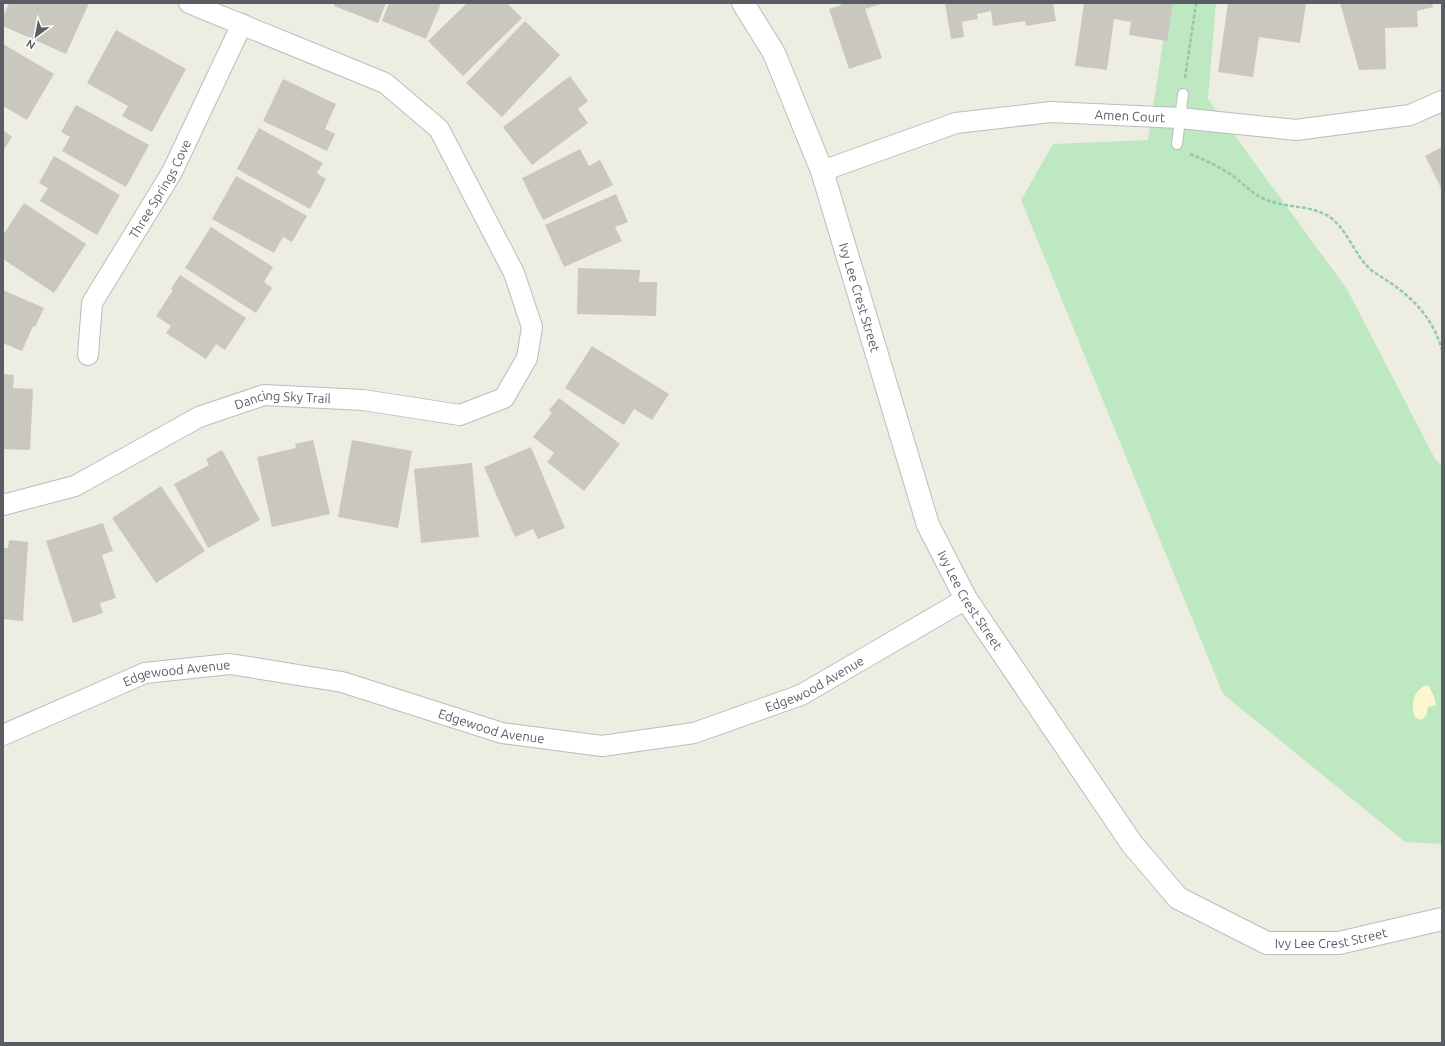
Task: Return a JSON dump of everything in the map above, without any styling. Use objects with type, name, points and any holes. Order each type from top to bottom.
[{"type":"street","points":[[190,3],[242,24]]},
{"type":"street","name":"Ivy Lee Crest Street","points":[[743,3],[774,53],[822,171],[928,525],[966,599],[1132,844],[1178,898],[1267,943],[1339,943],[1442,919]]},
{"type":"street","name":"Dancing Sky Trail","points":[[3,505],[75,486],[199,417],[264,394],[363,400],[460,415],[504,398],[527,358],[532,327],[514,273],[439,129],[385,83],[242,24]]},
{"type":"street","name":"Three Springs Cove","points":[[88,354],[92,303],[172,172],[242,24]]},
{"type":"street","name":"Amen Court","points":[[822,171],[956,123],[1051,112],[1180,118],[1296,130],[1410,115],[1442,101]]},
{"type":"street","name":"Edgewood Avenue","points":[[3,735],[145,673],[230,664],[342,682],[502,733],[602,746],[694,733],[801,695],[966,599]]},
{"type":"lane","points":[[1177,144],[1183,94]]},
{"type":"path","points":[[1183,94],[1196,3]]},
{"type":"path","points":[[1177,144],[1188,153],[1217,166],[1234,177],[1254,194],[1274,203],[1294,205],[1322,213],[1332,218],[1370,269],[1418,304],[1432,326],[1442,350]]},
{"type":"green space","points":[[1169,3],[1216,3],[1208,99],[1347,289],[1435,459],[1442,466],[1442,844],[1405,842],[1223,694],[1021,200],[1053,144],[1148,140]]},
{"type":"sand","points":[[1428,685],[1434,696],[1436,705],[1428,707],[1426,714],[1421,720],[1415,717],[1413,707],[1414,697],[1419,689]]},
{"type":"building","points":[[9,3],[89,3],[66,54],[3,26],[3,17]]},
{"type":"building","points":[[335,3],[386,3],[378,23],[334,6]]},
{"type":"building","points":[[389,3],[441,3],[426,39],[382,21]]},
{"type":"building","points":[[467,3],[507,3],[522,18],[463,76],[428,41]]},
{"type":"building","points":[[841,3],[884,3],[865,9],[882,58],[849,69],[829,9],[841,5]]},
{"type":"building","points":[[945,3],[1053,3],[1056,21],[1026,26],[1025,21],[993,26],[991,11],[977,14],[978,19],[962,22],[964,37],[951,39]]},
{"type":"building","points":[[1084,3],[1173,3],[1167,41],[1129,35],[1131,22],[1114,19],[1107,70],[1075,66]]},
{"type":"building","points":[[1228,3],[1306,3],[1300,43],[1259,37],[1253,77],[1218,72]]},
{"type":"building","points":[[1340,3],[1432,3],[1433,7],[1417,11],[1418,27],[1385,28],[1386,69],[1359,70]]},
{"type":"building","points":[[525,21],[560,55],[502,117],[466,83]]},
{"type":"building","points":[[116,30],[186,69],[152,132],[122,116],[128,106],[87,83]]},
{"type":"building","points":[[3,44],[54,74],[27,120],[3,106]]},
{"type":"building","points":[[570,76],[588,101],[578,109],[588,123],[532,165],[503,127]]},
{"type":"building","points":[[283,79],[336,104],[325,129],[335,134],[327,151],[263,121]]},
{"type":"building","points":[[76,105],[149,145],[126,187],[62,151],[70,137],[61,132]]},
{"type":"building","points":[[259,128],[323,163],[317,173],[326,179],[310,209],[237,169]]},
{"type":"building","points":[[3,130],[12,137],[3,151]]},
{"type":"building","points":[[1442,147],[1442,190],[1425,156]]},
{"type":"building","points":[[580,149],[589,166],[600,160],[613,185],[543,220],[522,178]]},
{"type":"building","points":[[54,156],[120,195],[97,235],[40,201],[48,188],[39,183]]},
{"type":"building","points":[[236,176],[307,216],[292,242],[283,237],[274,253],[212,219]]},
{"type":"building","points":[[616,194],[628,222],[615,227],[622,241],[564,267],[545,225]]},
{"type":"building","points":[[24,203],[86,244],[54,293],[3,259],[3,235]]},
{"type":"building","points":[[211,227],[273,267],[264,282],[272,288],[256,313],[185,268]]},
{"type":"building","points":[[578,268],[640,270],[639,282],[657,282],[656,316],[577,314]]},
{"type":"building","points":[[180,275],[246,318],[225,350],[216,344],[206,359],[166,333],[171,326],[156,316],[173,290],[171,289]]},
{"type":"building","points":[[3,290],[44,308],[35,327],[33,326],[22,351],[3,343]]},
{"type":"building","points":[[592,346],[669,394],[652,420],[634,409],[624,425],[565,388]]},
{"type":"building","points":[[3,374],[14,375],[13,388],[33,389],[30,450],[3,449]]},
{"type":"building","points":[[559,398],[620,444],[584,491],[547,462],[554,453],[533,437],[552,413],[549,410]]},
{"type":"building","points":[[313,440],[330,514],[272,527],[257,457],[296,448],[295,444]]},
{"type":"building","points":[[352,440],[412,451],[398,528],[338,517]]},
{"type":"building","points":[[531,447],[565,528],[538,539],[533,529],[515,537],[484,467]]},
{"type":"building","points":[[222,450],[260,520],[208,548],[174,484],[209,465],[206,459]]},
{"type":"building","points":[[472,463],[479,537],[421,543],[414,469]]},
{"type":"building","points":[[161,486],[205,551],[156,583],[112,518]]},
{"type":"building","points":[[103,523],[113,551],[102,555],[116,598],[100,603],[103,613],[73,623],[46,541]]},
{"type":"building","points":[[9,540],[28,542],[23,621],[3,619],[3,548],[8,548]]}]
